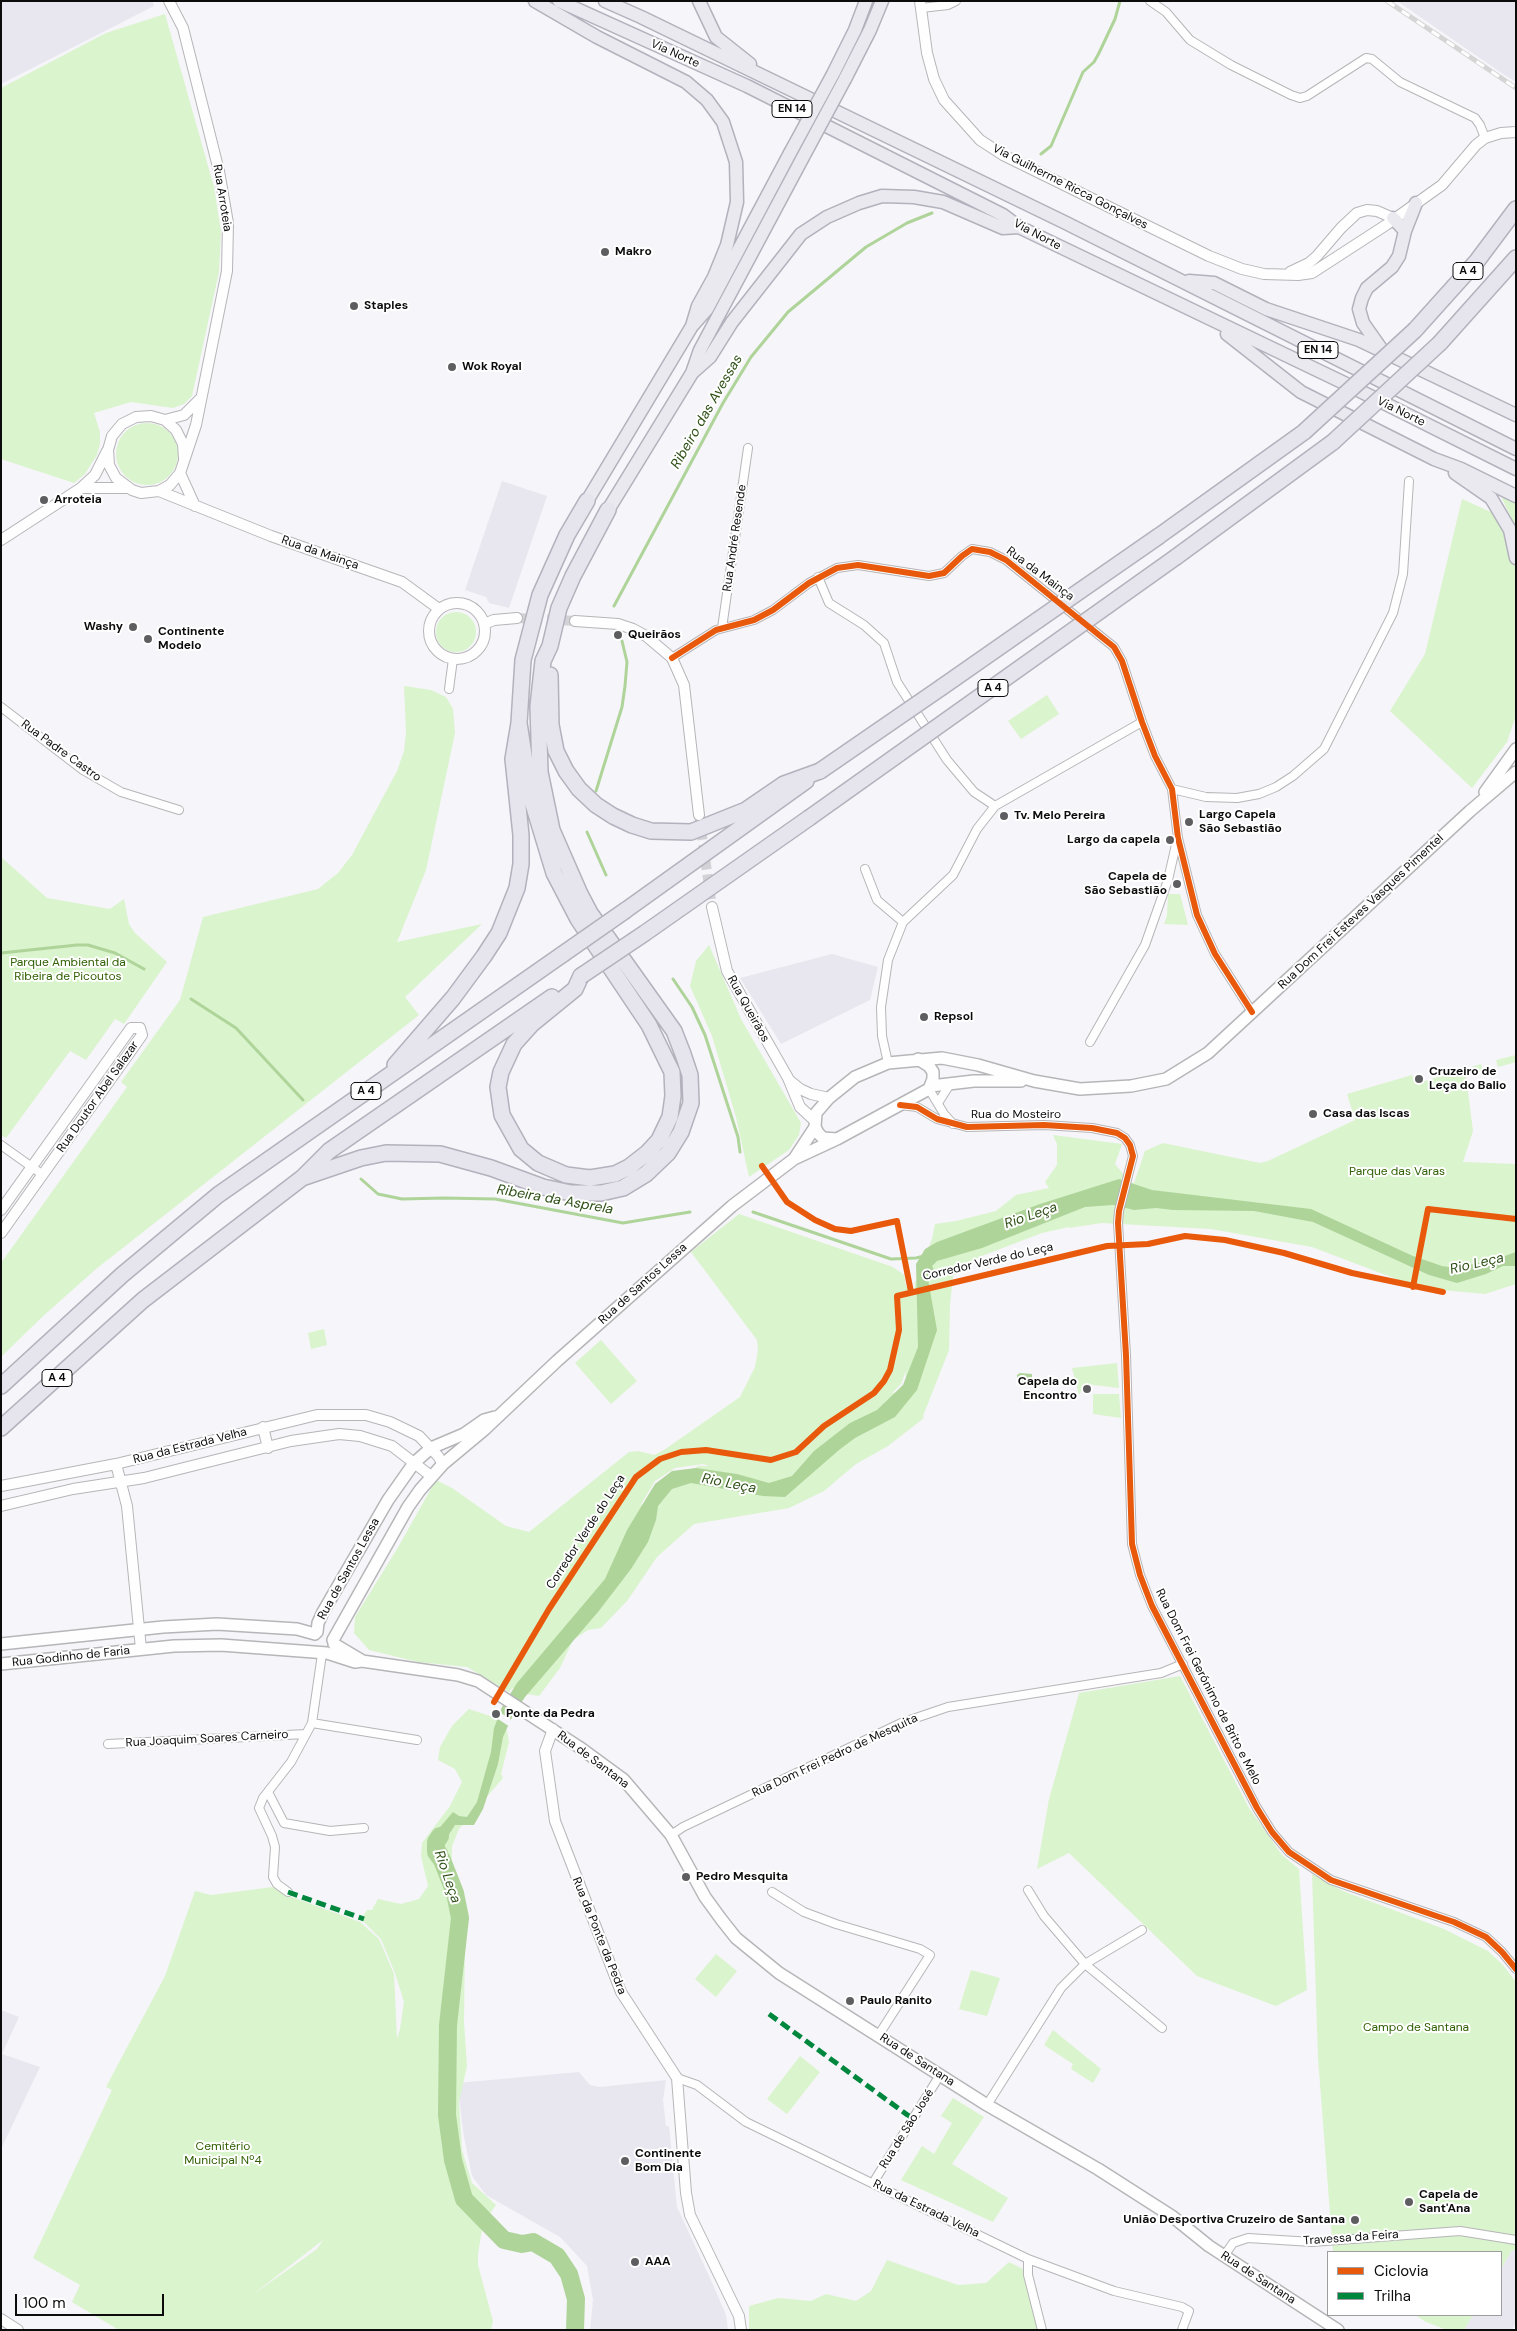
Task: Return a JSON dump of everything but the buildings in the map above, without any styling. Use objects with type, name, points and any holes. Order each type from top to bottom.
[{"type":"highway","points":[[535,1],[597,37],[686,82],[708,100],[723,122],[736,162],[737,202],[727,245],[714,277],[698,306],[692,326]]},
{"type":"highway","name":"Via Norte","points":[[559,1],[747,86],[1003,215],[1019,227],[1342,382],[1516,469]]},
{"type":"highway","name":"Via Norte","points":[[605,1],[1182,280],[1516,449]]},
{"type":"highway","points":[[699,1],[716,37],[765,77]]},
{"type":"highway","points":[[302,1178],[360,1158],[386,1153],[440,1154],[491,1168],[543,1187],[571,1193],[601,1193],[623,1188],[646,1174],[668,1153],[682,1132],[690,1103],[690,1075],[674,1031],[590,913],[567,868],[552,830],[540,772],[537,739],[538,706],[543,661],[550,646],[559,608],[572,576],[608,510],[692,373],[700,350],[802,159],[839,76],[866,1]]},
{"type":"highway","points":[[384,1078],[470,977],[499,933],[517,888],[521,864],[521,835],[513,759],[519,723],[523,660],[540,595],[567,535],[692,326],[707,309],[790,153],[870,30],[882,1]]},
{"type":"highway","points":[[692,373],[710,358],[732,322],[801,234],[827,217],[859,203],[882,196],[914,197],[943,202],[1003,228],[1019,227]]},
{"type":"highway","points":[[1384,352],[1363,323],[1359,309],[1367,288],[1392,267],[1399,256],[1405,230],[1416,203]]},
{"type":"highway","name":"A 4","points":[[1,1386],[122,1276],[218,1195],[626,910],[786,788],[820,771],[1159,536],[1304,432],[1415,330],[1477,261],[1516,209]]},
{"type":"highway","points":[[1393,218],[1405,230]]},
{"type":"highway","name":"A 4","points":[[1,1428],[143,1300],[302,1178],[330,1150],[808,818],[1176,557],[1333,442],[1440,342],[1516,258]]},
{"type":"highway","points":[[1182,280],[1214,284],[1266,309],[1359,340],[1516,416]]},
{"type":"highway","points":[[1210,320],[1301,392],[1434,459],[1461,469],[1516,496]]},
{"type":"highway","points":[[1434,459],[1491,498],[1510,530],[1516,558]]},
{"type":"highway","points":[[550,646],[551,725],[556,751],[579,789],[613,816],[651,831],[692,832],[746,810],[786,788]]},
{"type":"highway","points":[[519,723],[530,794],[554,873],[578,919],[649,1025],[672,1072],[673,1096],[670,1117],[659,1140],[647,1153],[629,1167],[614,1174],[590,1178],[566,1175],[538,1163],[521,1149],[502,1115],[498,1087],[501,1072],[514,1044],[532,1024],[575,989],[581,976]]},
{"type":"main road","name":"Rua Dom Frei Esteves Vasques Pimentel","points":[[1470,811],[1510,760],[1516,749]]},
{"type":"main road","name":"Rua Dom Frei Esteves Vasques Pimentel","points":[[1034,1081],[1080,1089],[1108,1089],[1166,1079],[1208,1053],[1470,811],[1516,772]]},
{"type":"main road","name":"Rua de Santos Lessa","points":[[794,1160],[815,1124],[816,1113],[829,1098],[855,1078],[888,1063],[942,1058],[978,1065],[1034,1081]]},
{"type":"main road","points":[[918,1059],[924,1062],[933,1072],[930,1088],[974,1081],[1034,1081]]},
{"type":"main road","name":"Rua de Santos Lessa","points":[[326,1648],[408,1507],[431,1476],[443,1464],[485,1429],[497,1416],[732,1206],[794,1160],[837,1139],[930,1088]]},
{"type":"main road","points":[[815,1124],[823,1138],[837,1139]]},
{"type":"main road","name":"Rua de Santos Lessa","points":[[316,1633],[318,1623],[333,1594],[388,1500],[414,1463],[431,1448],[464,1434],[484,1420],[497,1416]]},
{"type":"main road","name":"Rua Godinho de Faria","points":[[1,1644],[140,1629],[217,1624],[297,1629],[316,1633],[327,1632],[326,1648]]},
{"type":"main road","points":[[316,1633],[311,1643],[326,1648]]},
{"type":"main road","name":"Rua Godinho de Faria","points":[[1,1664],[142,1649],[221,1645],[326,1648],[355,1662],[362,1661],[458,1675],[478,1681],[553,1729]]},
{"type":"main road","name":"Rua de Santana","points":[[553,1729],[624,1780],[671,1835],[705,1897],[736,1938],[778,1973],[987,2105],[1098,2169],[1173,2217],[1224,2256],[1338,2330]]},
{"type":"street","name":"Rua Arroteia","points":[[169,1],[183,28],[218,171],[228,223],[227,271],[196,426],[184,459]]},
{"type":"street","points":[[921,4],[948,5],[956,1]]},
{"type":"street","points":[[1150,1],[1166,12],[1190,40],[1231,65],[1291,95],[1300,98],[1308,96],[1366,58],[1372,59],[1400,82],[1474,118],[1480,125],[1484,138],[1501,133],[1516,132]]},
{"type":"street","name":"Via Guilherme Ricca Gonçalves","points":[[921,4],[927,53],[934,79],[944,100],[980,140],[1003,155],[1209,256],[1242,269],[1264,274],[1298,275],[1312,272],[1386,225],[1393,218],[1442,185],[1484,138]]},
{"type":"street","name":"Via Guilherme Ricca Gonçalves","points":[[1279,274],[1309,263],[1350,218],[1357,213],[1367,210],[1397,210],[1416,203]]},
{"type":"street","points":[[1377,211],[1393,218]]},
{"type":"street","points":[[165,420],[184,415],[200,399]]},
{"type":"street","points":[[1,540],[81,488],[95,475],[108,450],[112,436],[122,424],[136,417],[151,416],[165,420],[176,430],[183,444],[184,459],[180,473],[170,485],[159,491],[141,493],[127,488],[81,488]]},
{"type":"street","name":"Rua André Resende","points":[[722,628],[748,448]]},
{"type":"street","points":[[108,450],[109,465],[116,478],[127,488]]},
{"type":"street","points":[[180,473],[195,506]]},
{"type":"street","points":[[1252,1012],[1215,954],[1197,915],[1178,838],[1172,789],[1214,797],[1237,798],[1259,794],[1276,787],[1293,776],[1324,749],[1393,613],[1403,574],[1409,481]]},
{"type":"street","name":"Rua da Mainça","points":[[159,491],[271,536],[394,578],[409,586],[439,609]]},
{"type":"street","name":"Rua da Mainça","points":[[672,658],[716,630],[754,620],[773,610],[818,577],[837,568],[858,565],[929,576],[944,574],[972,549],[990,552],[1006,560],[1114,648],[1122,661],[1155,756],[1172,789]]},
{"type":"street","points":[[818,577],[829,603],[864,625],[884,643],[897,682],[947,760],[974,792],[995,806]]},
{"type":"street","points":[[455,604],[470,607],[479,614],[484,624],[485,635],[482,645],[474,654],[464,659],[454,659],[439,652],[430,639],[430,623],[439,609],[455,604]]},
{"type":"street","points":[[484,624],[494,620],[517,618]]},
{"type":"street","points":[[575,622],[618,624],[633,629],[646,636],[672,658],[684,685],[699,815]]},
{"type":"street","points":[[449,689],[454,659]]},
{"type":"street","name":"Rua Padre Castro","points":[[1,707],[83,770],[121,792],[179,810]]},
{"type":"street","points":[[888,1063],[882,1036],[881,1007],[888,960],[903,922],[953,875],[977,828],[995,806],[1142,722]]},
{"type":"street","points":[[1090,1042],[1145,945],[1168,880],[1178,838]]},
{"type":"street","points":[[865,869],[877,900],[903,922]]},
{"type":"street","name":"Rua Queirãos","points":[[712,907],[727,971],[788,1078],[800,1107],[815,1124]]},
{"type":"street","name":"Rua Doutor Abel Salazar","points":[[1,1210],[131,1028],[140,1028],[142,1035],[1,1233]]},
{"type":"street","name":"Rua Queirãos","points":[[788,1078],[805,1092],[829,1098]]},
{"type":"street","points":[[938,1103],[950,1084]]},
{"type":"street","name":"Rua do Mosteiro","points":[[930,1088],[953,1124]]},
{"type":"street","name":"Rua do Mosteiro","points":[[900,1105],[917,1107],[937,1119],[953,1124],[983,1128],[1044,1125],[1092,1128],[1117,1133],[1125,1138],[1130,1145]]},
{"type":"street","points":[[1,1145],[43,1175]]},
{"type":"street","name":"Rua Dom Frei Gerónimo de Brito e Melo","points":[[1130,1145],[1133,1156],[1119,1211],[1132,1544],[1140,1575],[1152,1606],[1257,1808],[1289,1852],[1331,1880],[1454,1922],[1486,1938],[1515,1967]]},
{"type":"street","name":"Rua da Estrada Velha","points":[[1,1486],[116,1464],[317,1415],[366,1415],[390,1422],[419,1436],[443,1464]]},
{"type":"street","name":"Rua da Estrada Velha","points":[[263,1427],[268,1448]]},
{"type":"street","name":"Rua da Estrada Velha","points":[[1,1506],[73,1489],[121,1482],[318,1436],[339,1434],[360,1436],[392,1446],[431,1476]]},
{"type":"street","name":"Rua da Estrada Velha","points":[[116,1464],[121,1482]]},
{"type":"street","points":[[121,1482],[127,1506],[140,1629]]},
{"type":"street","name":"Rua Godinho de Faria","points":[[140,1629],[142,1649]]},
{"type":"street","points":[[288,1892],[277,1884],[273,1877],[275,1847],[259,1808],[268,1792],[291,1762],[312,1723],[326,1648]]},
{"type":"street","name":"Rua Dom Frei Pedro de Mesquita","points":[[671,1835],[683,1827],[901,1723],[948,1707],[1161,1673],[1183,1664]]},
{"type":"street","points":[[312,1723],[417,1740]]},
{"type":"street","name":"Rua da Ponte da Pedra","points":[[553,1729],[545,1752],[555,1821],[621,1992],[678,2078],[685,2183],[690,2214],[739,2316],[741,2330]]},
{"type":"street","name":"Rua Joaquim Soares Carneiro","points":[[108,1744],[306,1734]]},
{"type":"street","points":[[268,1792],[284,1823],[330,1831],[364,1828]]},
{"type":"street","points":[[1028,1890],[1050,1923],[1085,1964],[1162,2028]]},
{"type":"street","points":[[772,1892],[804,1912],[836,1924],[920,1949],[930,1955],[878,2036]]},
{"type":"street","points":[[987,2105],[1061,1988],[1085,1964],[1142,1930]]},
{"type":"street","name":"Rua de São José","points":[[873,2183],[940,2075]]},
{"type":"street","name":"Rua da Estrada Velha","points":[[678,2078],[697,2085],[746,2122],[1028,2259],[1114,2291],[1182,2307],[1188,2311],[1182,2330]]},
{"type":"street","name":"Travessa da Feira","points":[[1224,2256],[1233,2243],[1248,2238],[1296,2242],[1333,2241],[1460,2232],[1516,2240]]},
{"type":"street","points":[[1028,2259],[1028,2274],[1042,2330]]},
{"type":"street","points":[[1,2320],[18,2330]]},
{"type":"shaded area","points":[[1,1],[152,1],[154,6],[1,84]]},
{"type":"shaded area","points":[[1397,1],[1516,1],[1516,82],[1503,74]]},
{"type":"shaded area","points":[[502,481],[547,496],[509,608],[489,603],[486,597],[465,590]]},
{"type":"shaded area","points":[[832,954],[878,967],[870,1000],[781,1044],[740,978]]},
{"type":"shaded area","points":[[1,2010],[19,2017],[2,2054],[40,2067],[1,2149]]},
{"type":"shaded area","points":[[579,2072],[590,2085],[600,2087],[666,2080],[663,2100],[666,2126],[669,2126],[677,2207],[726,2315],[728,2330],[590,2330],[593,2300],[587,2266],[560,2237],[486,2195],[472,2176],[464,2137],[457,2083]]},
{"type":"shaded area","points":[[1512,2250],[1516,2251],[1516,2322],[1512,2330],[1464,2330],[1472,2316],[1502,2316],[1502,2267]]},
{"type":"green space","points":[[165,14],[214,187],[221,231],[219,272],[192,396],[184,404],[173,408],[131,402],[94,413],[100,432],[100,444],[97,455],[85,474],[74,483],[1,459],[1,88],[106,33]]},
{"type":"green space","points":[[141,423],[153,423],[169,432],[176,442],[178,454],[176,466],[169,476],[153,485],[141,485],[130,480],[121,471],[116,460],[116,448],[121,437],[130,428]]},
{"type":"green space","points":[[1500,494],[1516,503],[1516,715],[1507,742],[1472,788],[1390,711],[1425,654],[1462,499],[1513,522]]},
{"type":"green space","points":[[452,612],[460,612],[467,615],[473,621],[476,632],[473,643],[467,649],[460,652],[452,652],[445,649],[439,643],[436,636],[436,628],[439,621],[445,615]]},
{"type":"green space","points":[[404,686],[431,690],[446,697],[453,709],[455,733],[426,870],[397,942],[482,924],[405,997],[419,1015],[96,1269],[1,1357],[1,1263],[127,1087],[121,1082],[180,1000],[203,917],[318,889],[338,873],[352,855],[397,771],[404,751],[406,732]]},
{"type":"green space","points":[[1047,695],[1059,714],[1021,739],[1008,721]]},
{"type":"green space","name":"Parque Ambiental da Ribeira de Picoutos","points":[[1,857],[47,898],[110,909],[124,899],[129,924],[135,933],[167,962],[124,1024],[115,1019],[86,1060],[70,1051],[6,1138],[1,1135]]},
{"type":"green space","points":[[1168,894],[1180,894],[1188,925],[1164,924],[1167,916]]},
{"type":"green space","points":[[709,945],[741,1019],[801,1123],[799,1135],[789,1150],[749,1177],[736,1117],[712,1036],[690,986],[696,961]]},
{"type":"green space","points":[[1516,1055],[1516,1062],[1498,1067],[1496,1060]]},
{"type":"green space","name":"Parque das Varas","points":[[1481,1064],[1483,1071],[1466,1076],[1473,1131],[1463,1162],[1516,1164],[1516,1284],[1485,1294],[1420,1288],[1312,1247],[1211,1229],[1102,1223],[1042,1233],[979,1257],[953,1276],[949,1350],[923,1416],[924,1418],[888,1446],[856,1464],[824,1491],[789,1508],[694,1524],[657,1557],[627,1601],[601,1628],[588,1630],[573,1640],[560,1668],[539,1696],[520,1693],[512,1688],[509,1692],[467,1667],[418,1662],[369,1650],[354,1633],[355,1617],[397,1549],[436,1480],[452,1488],[506,1526],[529,1532],[629,1452],[638,1451],[654,1455],[740,1397],[755,1367],[758,1350],[757,1340],[691,1252],[739,1214],[893,1267],[904,1275],[906,1286],[914,1295],[915,1283],[932,1239],[935,1224],[996,1211],[1016,1195],[1049,1188],[1045,1182],[1057,1165],[1057,1144],[1053,1135],[1122,1144],[1115,1164],[1130,1182],[1134,1183],[1145,1151],[1163,1143],[1260,1163],[1355,1120],[1347,1094],[1412,1075],[1415,1084]],"holes":[[[906,1371],[905,1392],[892,1393],[901,1384]],[[703,1464],[709,1466],[698,1466],[640,1506],[655,1481],[675,1468]]]},
{"type":"green space","points":[[324,1329],[327,1345],[311,1349],[308,1333]]},
{"type":"green space","points":[[601,1340],[637,1381],[611,1404],[575,1363]]},
{"type":"green space","points":[[1117,1363],[1119,1388],[1085,1384],[1079,1395],[1072,1368]]},
{"type":"green space","points":[[1093,1394],[1119,1394],[1121,1418],[1093,1414]]},
{"type":"green space","points":[[1180,1676],[1249,1808],[1282,1855],[1299,1869],[1307,1990],[1276,2006],[1197,1976],[1069,1853],[1037,1869],[1049,1799],[1079,1693]]},
{"type":"green space","name":"Cemitério Municipal Nº4","points":[[469,1709],[496,1718],[507,1731],[509,1742],[501,1774],[503,1778],[459,1829],[452,1846],[451,1890],[462,1911],[465,1941],[464,2022],[467,2066],[459,2102],[462,2150],[472,2183],[496,2205],[483,2223],[478,2254],[478,2265],[493,2321],[491,2330],[119,2330],[72,2302],[80,2285],[33,2258],[112,2090],[106,2087],[165,1976],[195,1891],[211,1895],[273,1887],[292,1897],[360,1922],[379,1939],[394,1974],[397,2039],[404,2002],[395,1973],[381,1939],[361,1919],[367,1910],[372,1910],[378,1899],[401,1904],[419,1899],[428,1886],[421,1856],[422,1843],[450,1806],[462,1782],[455,1769],[438,1760],[440,1747],[452,1726]],"holes":[[[323,2240],[317,2249],[251,2296]]]},
{"type":"green space","name":"Campo de Santana","points":[[1312,1874],[1343,1891],[1444,1929],[1488,1951],[1503,1965],[1516,1982],[1516,2251],[1512,2250],[1502,2267],[1502,2251],[1333,2251],[1318,2058]]},
{"type":"green space","points":[[716,1954],[737,1971],[716,1997],[695,1979]]},
{"type":"green space","points":[[971,1970],[1000,1978],[987,2016],[959,2009]]},
{"type":"green space","points":[[1053,2030],[1101,2069],[1093,2083],[1071,2069],[1073,2064],[1044,2045]]},
{"type":"green space","points":[[800,2056],[820,2072],[787,2114],[767,2099]]},
{"type":"green space","points":[[953,2098],[984,2117],[952,2164],[1008,2198],[993,2222],[901,2180],[922,2146],[934,2154],[952,2123],[941,2116]]},
{"type":"green space","points":[[887,2260],[958,2285],[986,2283],[1009,2262],[1027,2271],[1037,2288],[1042,2330],[749,2330],[749,2306],[778,2298],[811,2301],[826,2294],[856,2301],[871,2291]]},
{"type":"green space","points":[[1417,2316],[1472,2316],[1464,2330],[1447,2330],[1426,2322]]},
{"type":"water","points":[[1119,1179],[1152,1190],[1311,1209],[1413,1256],[1442,1266],[1455,1268],[1516,1252],[1516,1266],[1503,1266],[1486,1274],[1457,1283],[1429,1275],[1313,1222],[1254,1211],[1156,1208],[1134,1210],[1113,1205],[1085,1207],[982,1248],[937,1261],[932,1266],[934,1270],[928,1279],[937,1330],[917,1390],[895,1417],[855,1438],[785,1497],[763,1496],[691,1483],[672,1489],[658,1506],[656,1520],[648,1542],[631,1569],[598,1612],[525,1697],[513,1715],[503,1737],[498,1764],[483,1809],[474,1825],[455,1825],[443,1844],[448,1851],[435,1861],[428,1846],[435,1833],[453,1812],[459,1816],[467,1817],[477,1802],[491,1752],[494,1728],[502,1707],[517,1683],[605,1579],[627,1530],[655,1484],[672,1471],[696,1468],[737,1474],[769,1483],[792,1476],[814,1451],[850,1423],[877,1410],[903,1385],[918,1347],[916,1264],[925,1249],[937,1242],[1040,1204]]},
{"type":"water","points":[[1020,1373],[1032,1374],[1032,1382],[1017,1383],[1017,1375]]},
{"type":"pier","points":[[498,1711],[513,1721],[510,1727],[495,1717]]},
{"type":"waterway","name":"Ribeiro das Avessas","points":[[1041,154],[1051,146],[1083,72],[1094,62],[1099,53],[1115,19],[1120,1]]},
{"type":"waterway","name":"Ribeiro das Avessas","points":[[614,606],[723,403],[751,357],[788,312],[866,247],[907,223],[932,213]]},
{"type":"waterway","name":"Ribeiro das Avessas","points":[[596,791],[622,707],[627,662],[622,641]]},
{"type":"waterway","name":"Ribeiro das Avessas","points":[[587,832],[606,875]]},
{"type":"waterway","name":"Ribeira da Asprela","points":[[1,953],[88,945],[115,953],[144,969]]},
{"type":"waterway","name":"Ribeiro das Avessas","points":[[673,979],[692,1007],[705,1035],[738,1137],[740,1152]]},
{"type":"waterway","name":"Ribeira da Asprela","points":[[191,999],[236,1028],[303,1100]]},
{"type":"waterway","name":"Ribeira da Asprela","points":[[361,1179],[378,1194],[402,1199],[495,1199],[623,1223],[690,1212]]},
{"type":"waterway","name":"Ribeira da Asprela","points":[[753,1212],[891,1259],[924,1256]]},
{"type":"waterway","name":"Rio Leça","points":[[440,1836],[436,1842],[436,1852],[442,1860],[455,1893],[460,1918],[448,2025],[447,2115],[453,2160],[464,2199],[504,2240],[522,2244],[533,2242],[557,2256],[569,2274],[576,2299],[575,2330]]},
{"type":"tunnel","points":[[517,618],[575,621]]},
{"type":"tunnel","points":[[699,815],[712,907]]},
{"type":"railway","points":[[1387,1],[1516,88]]},
{"type":"marked path","points":[[288,1892],[364,1919]]},
{"type":"marked path","points":[[769,2014],[913,2119]]},
{"type":"cycle path","points":[[672,658],[716,630],[754,620],[773,610],[809,583],[837,568],[858,565],[929,576],[944,573],[972,549],[990,552],[1006,560],[1114,647],[1122,661],[1155,756],[1172,789],[1178,838],[1197,915],[1215,954],[1252,1012]]},
{"type":"cycle path","points":[[900,1105],[917,1107],[937,1119],[967,1127],[1044,1125],[1092,1128],[1117,1133],[1125,1138],[1130,1145],[1133,1156],[1119,1211],[1118,1223],[1126,1355],[1132,1544],[1140,1575],[1152,1606],[1257,1808],[1272,1832],[1289,1852],[1331,1880],[1454,1922],[1486,1937],[1516,1969]]},
{"type":"cycle path","points":[[762,1166],[787,1202],[815,1220],[835,1229],[851,1231],[897,1221],[911,1292]]},
{"type":"cycle path","points":[[1413,1287],[1428,1209],[1516,1219]]},
{"type":"cycle path","name":"Corredor Verde do Leça","points":[[494,1702],[549,1609],[636,1477],[660,1459],[681,1452],[706,1450],[771,1460],[796,1452],[824,1426],[874,1393],[884,1381],[890,1370],[899,1330],[897,1296],[1107,1246],[1148,1244],[1185,1236],[1225,1240],[1284,1253],[1352,1273],[1443,1292]]},
{"type":"place","name":"Makro","points":[[605,252]]},
{"type":"place","name":"Staples","points":[[354,306]]},
{"type":"place","name":"Wok Royal","points":[[452,367]]},
{"type":"place","name":"Arroteia","points":[[44,500]]},
{"type":"place","name":"Washy","points":[[133,627]]},
{"type":"place","name":"Queirãos","points":[[618,635]]},
{"type":"place","name":"Continente Modelo","points":[[148,639]]},
{"type":"place","name":"Tv. Melo Pereira","points":[[1004,816]]},
{"type":"place","name":"Largo Capela São Sebastião","points":[[1189,822]]},
{"type":"place","name":"Largo da capela","points":[[1170,840]]},
{"type":"place","name":"Capela de São Sebastião","points":[[1177,884]]},
{"type":"place","name":"Repsol","points":[[924,1017]]},
{"type":"place","name":"Cruzeiro de Leça do Balio","points":[[1419,1079]]},
{"type":"place","name":"Casa das Iscas","points":[[1313,1114]]},
{"type":"place","name":"Capela do Encontro","points":[[1087,1389]]},
{"type":"place","name":"Ponte da Pedra","points":[[496,1714]]},
{"type":"place","name":"Pedro Mesquita","points":[[686,1877]]},
{"type":"place","name":"Paulo Ranito","points":[[850,2001]]},
{"type":"place","name":"Continente Bom Dia","points":[[625,2161]]},
{"type":"place","name":"Capela de Sant'Ana","points":[[1409,2202]]},
{"type":"place","name":"União Desportiva Cruzeiro de Santana","points":[[1355,2220]]},
{"type":"place","name":"AAA","points":[[635,2262]]}]
